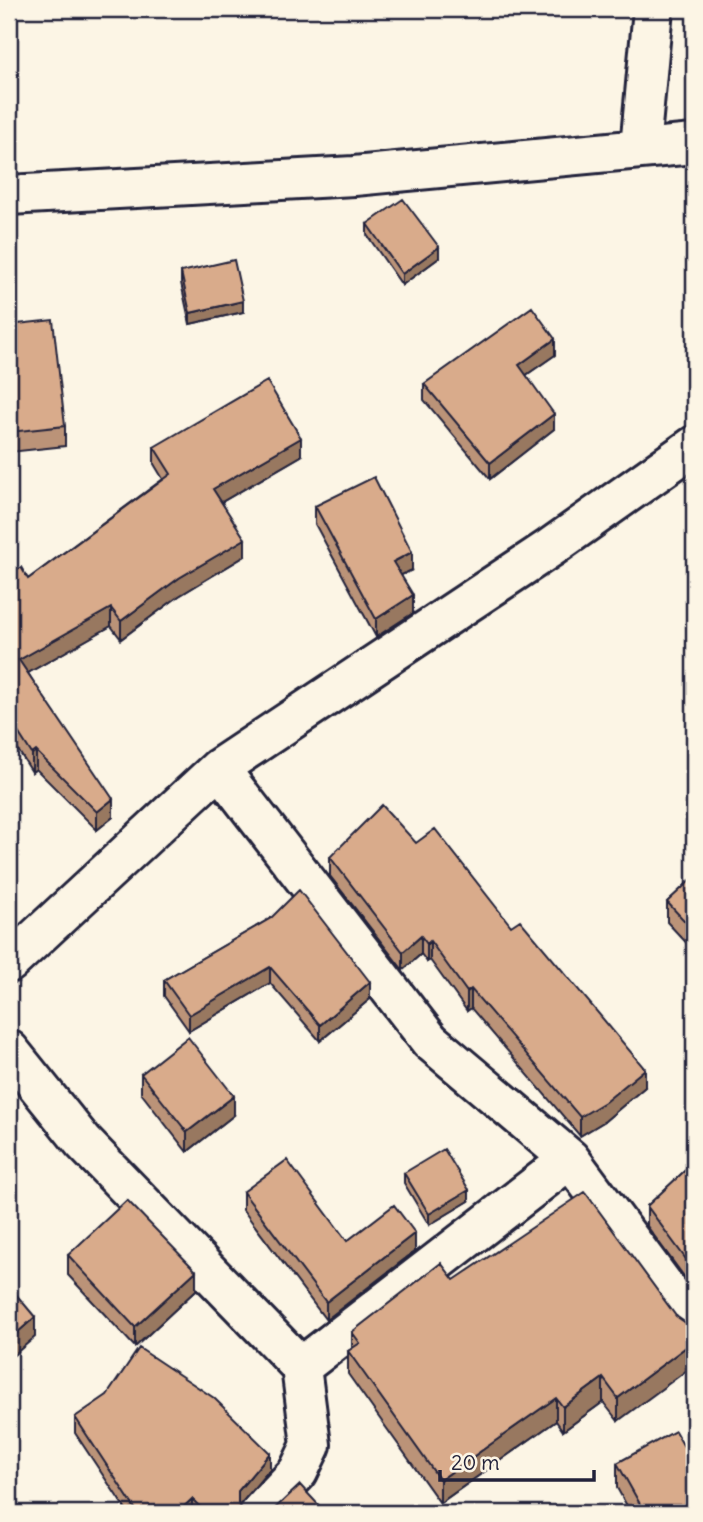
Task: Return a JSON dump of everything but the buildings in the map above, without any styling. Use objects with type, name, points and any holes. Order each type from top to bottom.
[{"type":"street","points":[[640,148],[653,9]]},
{"type":"street","points":[[9,195],[354,176],[694,144]]},
{"type":"street","points":[[9,963],[219,768],[550,548],[694,446]]},
{"type":"street","points":[[219,768],[430,1041],[570,1159],[694,1326]]},
{"type":"street","points":[[9,1050],[83,1142],[301,1367],[311,1445],[298,1472],[259,1513]]},
{"type":"street","points":[[301,1367],[570,1159]]}]
